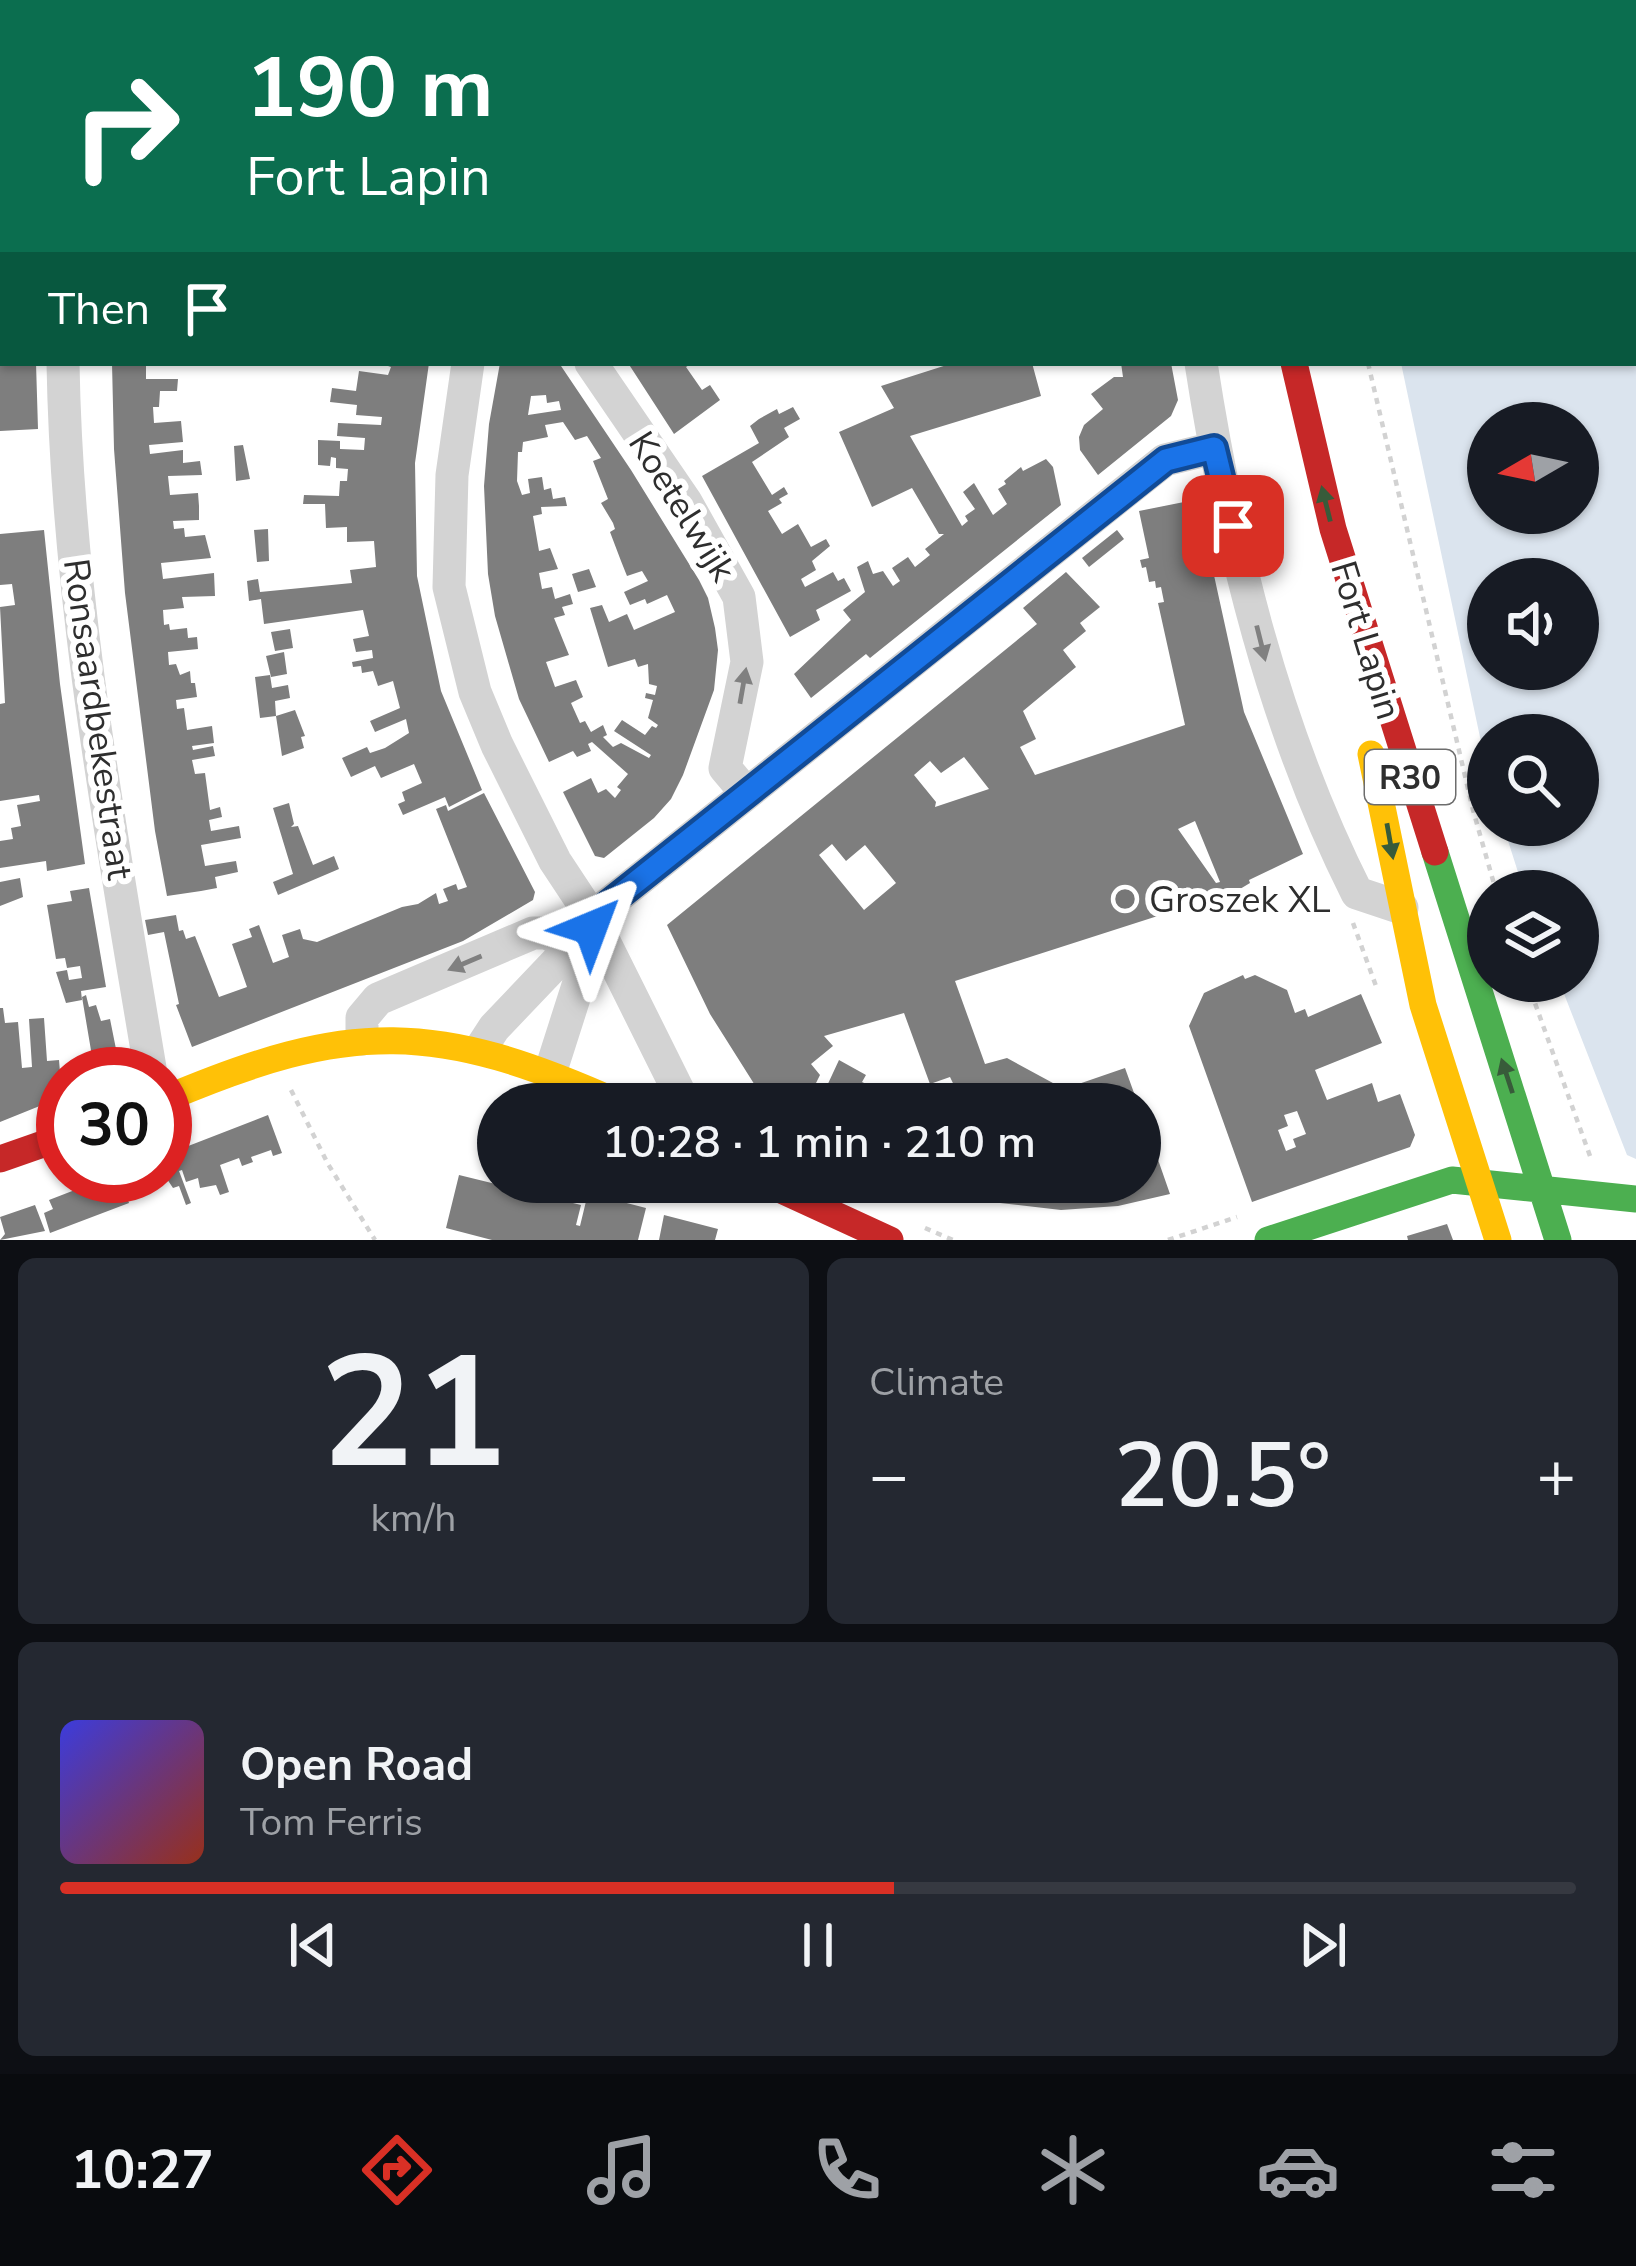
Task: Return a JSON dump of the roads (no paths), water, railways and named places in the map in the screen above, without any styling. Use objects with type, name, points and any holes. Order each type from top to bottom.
[{"type":"main road","name":"Fort Lapin","points":[[1295,366],[1345,572],[1543,1187]]},
{"type":"main road","name":"Fort Lapin","points":[[1304,526],[1338,636]]},
{"type":"main road","name":"Fort Lapin","points":[[1364,726],[1423,1005],[1479,1180]]},
{"type":"main road","points":[[192,1088],[255,1061],[362,1039],[482,1048],[578,1083]]},
{"type":"main road","points":[[0,1160],[36,1147]]},
{"type":"main road","points":[[1268,1240],[1435,1184],[1479,1180],[1636,1199]]},
{"type":"main road","name":"R30","points":[[1479,1180],[1498,1240]]},
{"type":"main road","name":"R30","points":[[1543,1187],[1558,1240]]},
{"type":"main road","points":[[810,1203],[890,1240]]},
{"type":"street","name":"Ronsaardbekestraat","points":[[63,366],[64,442],[100,762],[147,1047]]},
{"type":"street","points":[[468,366],[452,475],[449,586],[475,692],[496,745],[555,861],[582,931],[672,1083]]},
{"type":"street","name":"Koetelwijk","points":[[593,366],[686,502],[739,597],[747,662],[725,768],[746,793]]},
{"type":"street","points":[[1201,366],[1214,448],[1271,684],[1357,892],[1402,908]]},
{"type":"street","points":[[482,1048],[494,1028],[582,931],[746,793],[1166,460],[1214,448]]},
{"type":"street","points":[[362,1039],[362,1018],[378,999],[533,933],[582,931]]},
{"type":"street","points":[[551,1070],[582,973],[582,931]]},
{"type":"place","name":"Groszek XL","points":[[1125,899]]}]
